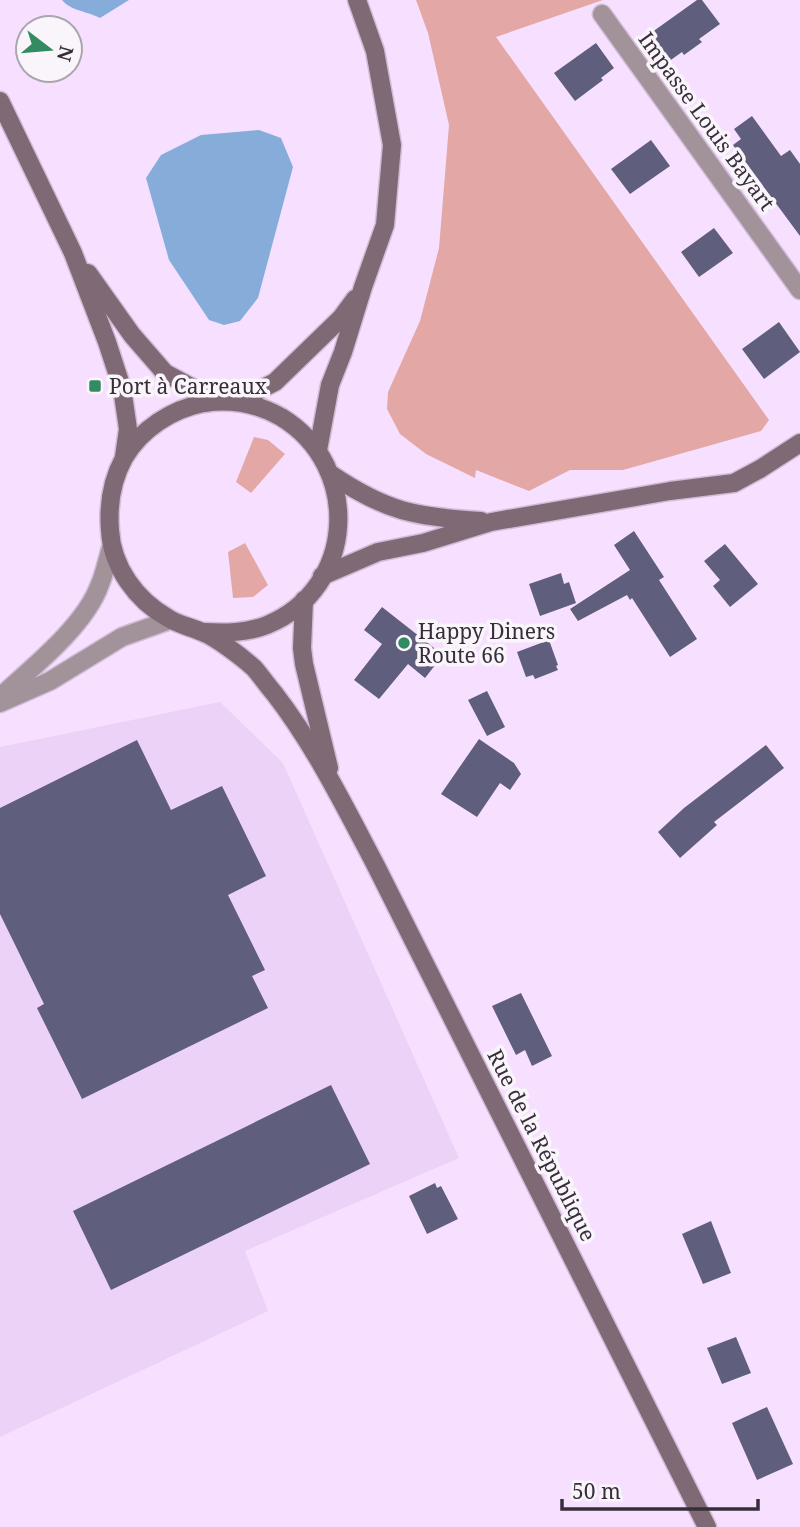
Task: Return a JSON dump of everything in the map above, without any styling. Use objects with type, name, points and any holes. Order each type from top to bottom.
[{"type":"main road","points":[[318,450],[330,385],[385,225],[393,145],[375,51],[358,0]]},
{"type":"main road","points":[[0,101],[74,253],[122,388],[128,429],[124,458],[111,490],[110,548],[130,585],[152,608],[170,620],[204,632],[244,631],[267,625],[287,614],[304,600],[323,576],[333,557],[339,530],[338,502],[332,475],[318,450],[296,426],[268,410],[236,401],[189,406],[164,418],[141,435],[124,458]]},
{"type":"main road","points":[[74,253],[132,335],[165,373],[217,401]]},
{"type":"main road","points":[[236,401],[275,382],[341,318],[363,288]]},
{"type":"main road","points":[[323,576],[378,552],[423,543],[491,522],[670,491],[734,483],[760,470],[800,443]]},
{"type":"main road","points":[[332,475],[362,495],[410,514],[491,522]]},
{"type":"main road","name":"Rue de la République","points":[[304,600],[304,664],[333,785]]},
{"type":"main road","name":"Rue de la République","points":[[204,632],[256,671],[291,715],[333,785],[404,920],[707,1527]]},
{"type":"street","name":"Impasse Louis Bayart","points":[[602,14],[800,289]]},
{"type":"street","points":[[0,697],[41,661],[83,615],[100,586],[110,548]]},
{"type":"street","points":[[0,703],[50,681],[122,636],[170,620]]},
{"type":"shaded area","points":[[416,0],[603,0],[496,37],[769,420],[761,431],[623,470],[570,470],[529,491],[476,470],[475,478],[426,454],[400,434],[387,409],[388,392],[420,321],[439,248],[449,125],[428,33]]},
{"type":"shaded area","points":[[254,437],[268,440],[285,454],[251,493],[236,482]]},
{"type":"shaded area","points":[[245,543],[268,585],[253,597],[233,598],[228,552]]},
{"type":"shaded area","points":[[220,702],[283,763],[459,1158],[245,1251],[268,1311],[0,1437],[0,747]]},
{"type":"water","points":[[62,0],[129,0],[100,18],[75,9]]},
{"type":"water","points":[[259,130],[281,138],[293,167],[258,298],[240,321],[224,325],[209,320],[169,260],[146,178],[161,155],[201,135]]},
{"type":"building","points":[[697,0],[702,0],[720,24],[699,39],[702,42],[668,62],[648,35]]},
{"type":"building","points":[[596,43],[614,68],[575,101],[554,73]]},
{"type":"building","points":[[752,116],[781,156],[790,150],[800,164],[800,236],[733,145],[741,139],[734,129]]},
{"type":"building","points":[[651,140],[670,166],[630,194],[611,169]]},
{"type":"building","points":[[714,228],[733,253],[699,277],[681,252]]},
{"type":"building","points":[[779,322],[800,352],[764,379],[742,349]]},
{"type":"building","points":[[634,531],[664,577],[659,580],[697,639],[670,657],[632,598],[630,600],[627,595],[578,621],[570,609],[630,570],[614,545]]},
{"type":"building","points":[[725,544],[758,584],[730,607],[713,586],[720,580],[704,561]]},
{"type":"building","points":[[561,573],[564,584],[569,582],[576,603],[540,616],[529,584]]},
{"type":"building","points":[[382,607],[443,655],[425,678],[408,664],[379,699],[354,680],[382,644],[364,630]]},
{"type":"building","points":[[549,640],[558,670],[535,679],[533,675],[526,677],[517,652]]},
{"type":"building","points":[[487,691],[505,727],[487,736],[468,700]]},
{"type":"building","points":[[479,739],[514,763],[521,774],[510,790],[500,783],[477,817],[441,794]]},
{"type":"building","points":[[137,740],[171,810],[222,786],[266,876],[228,895],[265,970],[252,976],[268,1008],[82,1099],[37,1008],[44,1004],[0,914],[0,808]]},
{"type":"building","points":[[766,745],[784,768],[714,822],[717,825],[680,858],[658,832],[684,808]]},
{"type":"building","points":[[521,993],[552,1056],[532,1066],[525,1050],[516,1055],[492,1006]]},
{"type":"building","points":[[331,1085],[370,1164],[111,1290],[73,1211]]},
{"type":"building","points":[[435,1183],[437,1188],[441,1186],[458,1219],[427,1234],[409,1196]]},
{"type":"building","points":[[711,1221],[731,1273],[703,1284],[682,1234]]},
{"type":"building","points":[[736,1337],[751,1373],[722,1384],[707,1348]]},
{"type":"building","points":[[767,1407],[793,1464],[757,1480],[732,1423]]},
{"type":"place","name":"Port à Carreaux","points":[[95,386]]},
{"type":"place","name":"Happy Diners Route 66","points":[[404,643]]}]
